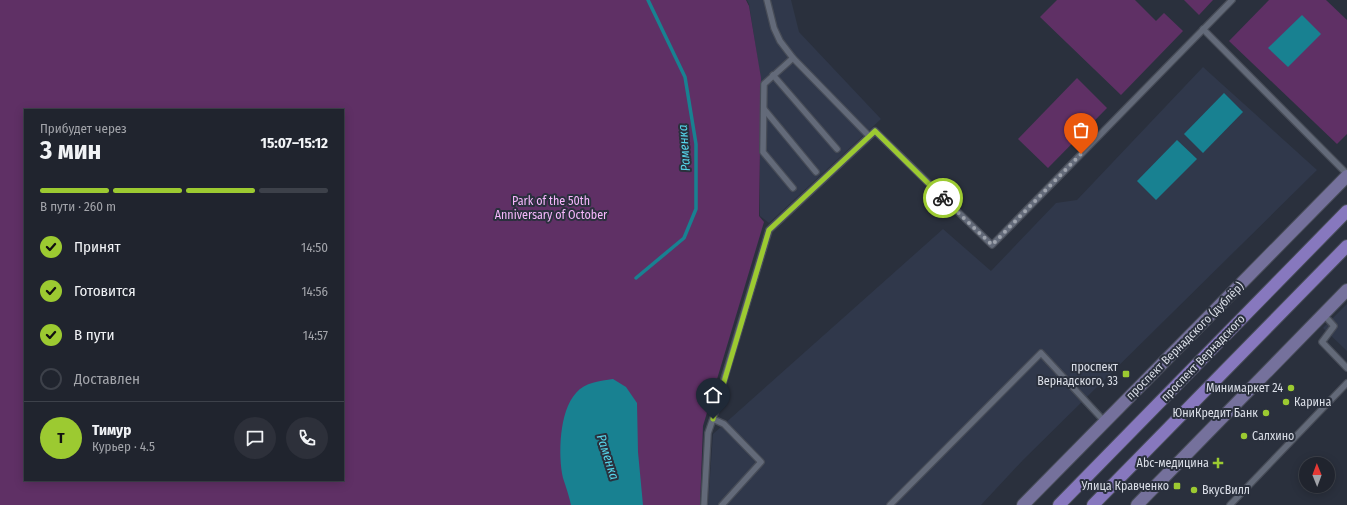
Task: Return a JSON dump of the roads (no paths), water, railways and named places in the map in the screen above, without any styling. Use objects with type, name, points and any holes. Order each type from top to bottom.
[{"type":"main road","name":"проспект Вернадского","points":[[1059,505],[1347,211]]},
{"type":"main road","name":"проспект Вернадского","points":[[1093,505],[1347,246]]},
{"type":"street","name":"проспект Вернадского (дублёр)","points":[[1023,505],[1347,175]]},
{"type":"street","points":[[1137,505],[1347,290]]},
{"type":"lane","points":[[767,0],[774,28],[780,41],[793,58],[869,136]]},
{"type":"lane","points":[[704,505],[708,433],[769,230],[875,131],[992,245],[1232,0]]},
{"type":"lane","points":[[1203,29],[1347,175]]},
{"type":"lane","points":[[793,58],[764,84],[763,152],[793,188]]},
{"type":"lane","points":[[773,75],[837,149]]},
{"type":"lane","points":[[764,109],[816,172]]},
{"type":"lane","points":[[1324,315],[1334,326],[1322,342],[1347,368]]},
{"type":"lane","points":[[890,505],[1041,353],[1104,422]]},
{"type":"lane","points":[[1230,505],[1347,383]]},
{"type":"lane","points":[[713,419],[724,424],[761,462],[722,505]]},
{"type":"water","points":[[1302,15],[1321,34],[1288,67],[1268,48]]},
{"type":"water","points":[[1224,93],[1243,112],[1203,153],[1184,134]]},
{"type":"water","points":[[1177,140],[1197,159],[1156,200],[1137,181]]},
{"type":"water","points":[[613,379],[626,387],[637,403],[638,452],[643,505],[571,505],[561,469],[561,434],[566,411],[570,401],[584,386],[603,380]]},
{"type":"waterway","name":"Раменка","points":[[636,278],[684,238],[696,209],[696,144],[685,77],[648,0]]},
{"type":"place","name":"проспект Вернадского, 33","points":[[1126,374]]},
{"type":"place","name":"Минимаркет 24","points":[[1291,388]]},
{"type":"place","name":"Карина","points":[[1286,402]]},
{"type":"place","name":"ЮниКредит Банк","points":[[1266,413]]},
{"type":"place","name":"Салхино","points":[[1244,436]]},
{"type":"place","name":"Abc-медицина","points":[[1218,463]]},
{"type":"place","name":"Улица Кравченко","points":[[1177,486]]},
{"type":"place","name":"ВкусВилл","points":[[1194,490]]},
{"type":"park label","name":"Park of the 50th Anniversary of October","points":[[551,208]]}]
